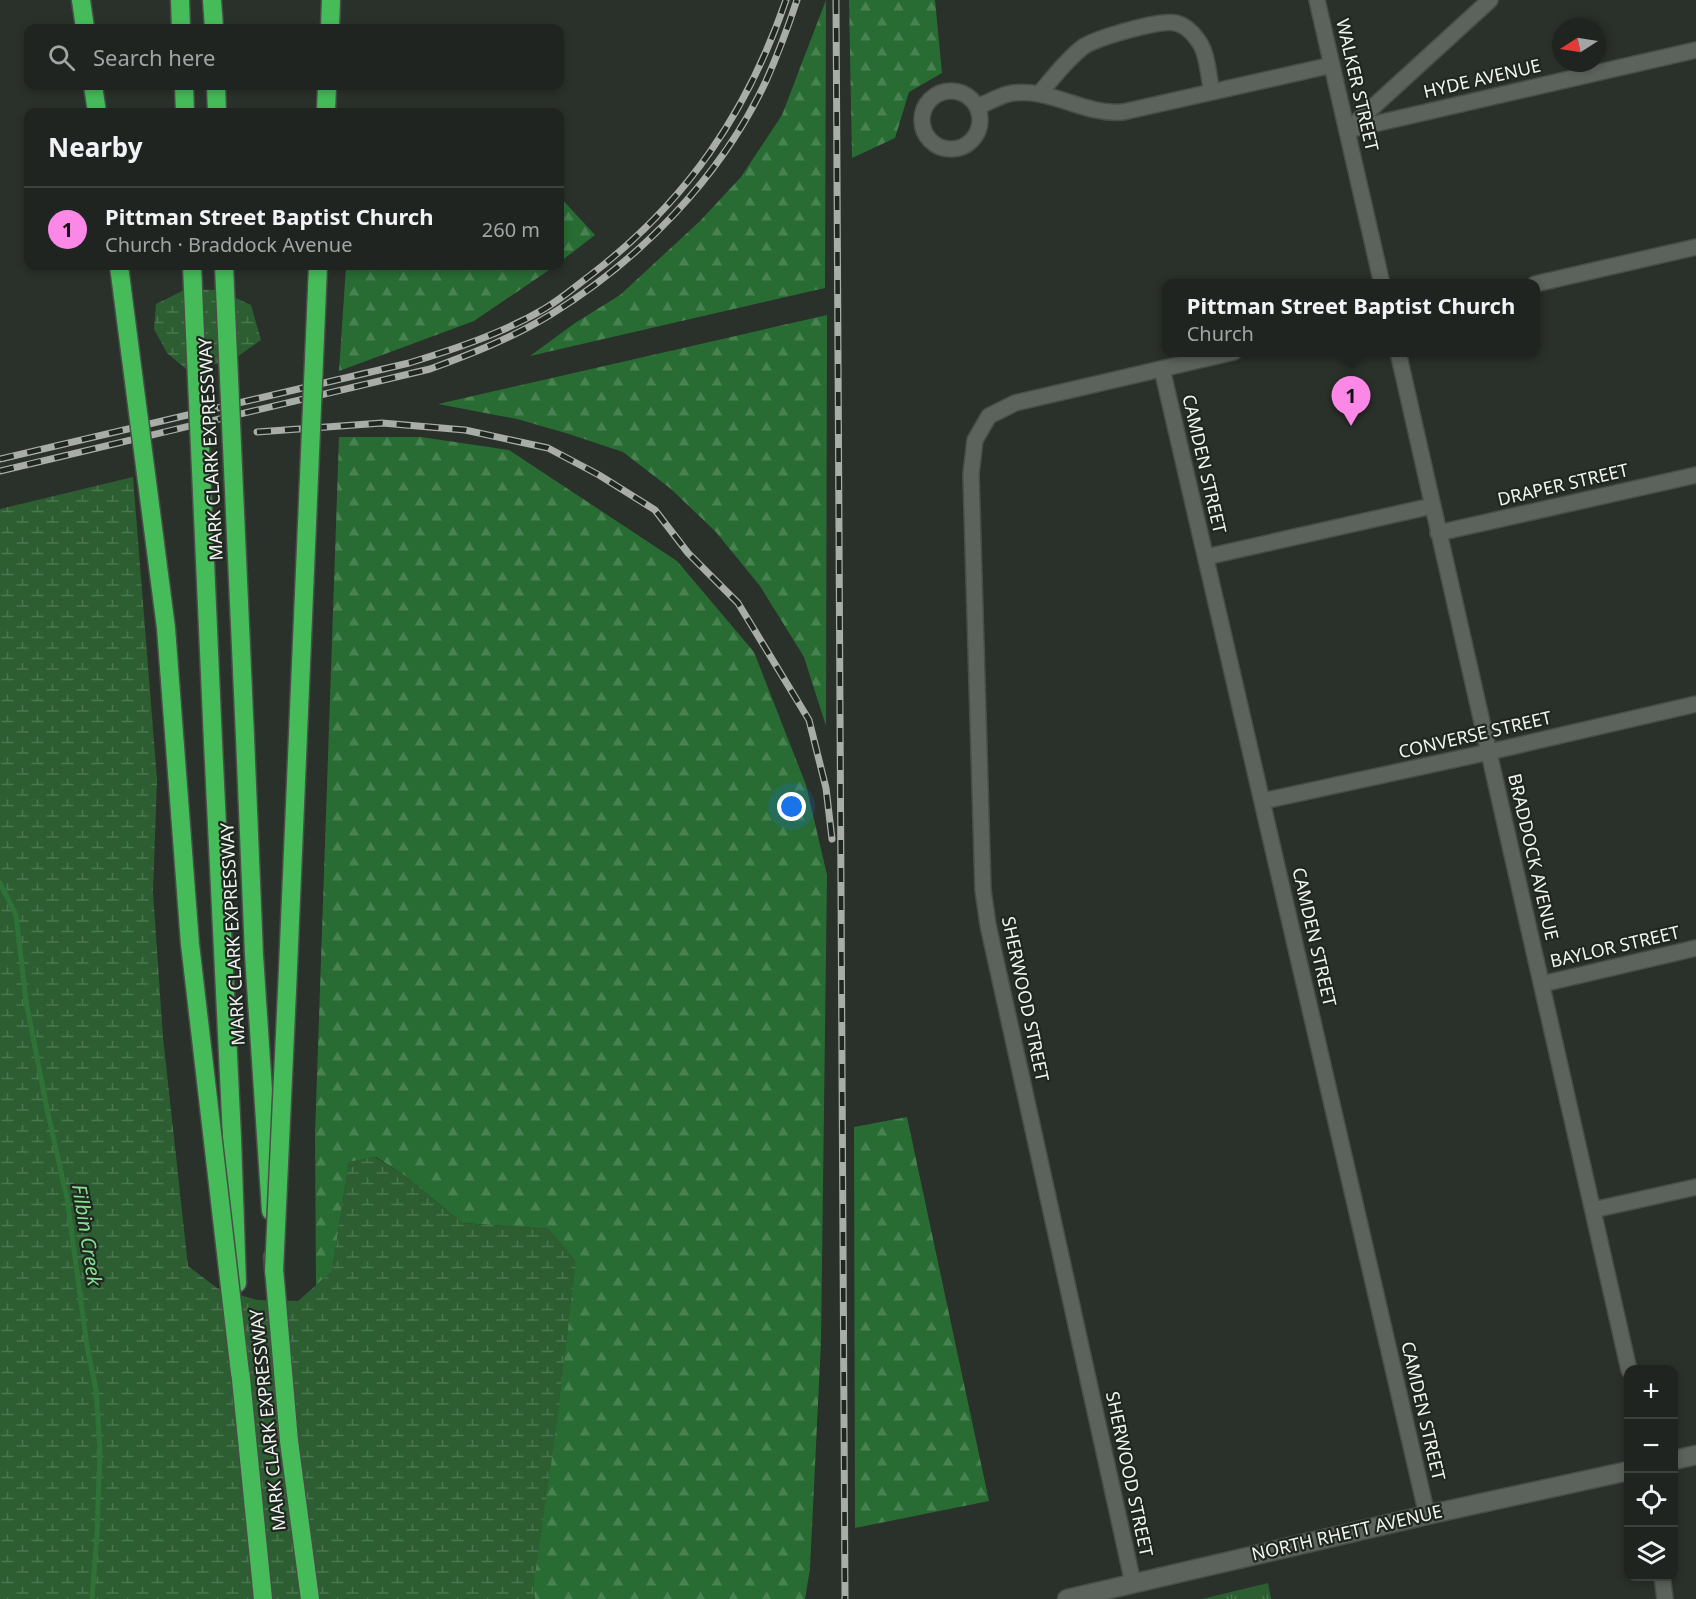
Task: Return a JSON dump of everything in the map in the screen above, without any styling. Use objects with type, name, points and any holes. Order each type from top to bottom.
[{"type":"highway","points":[[81,0],[84,24]]},
{"type":"highway","points":[[180,0],[181,24]]},
{"type":"highway","points":[[212,0],[214,24]]},
{"type":"highway","points":[[330,24],[331,0]]},
{"type":"highway","points":[[94,90],[96,108]]},
{"type":"highway","points":[[184,90],[185,108]]},
{"type":"highway","points":[[216,90],[217,108]]},
{"type":"highway","points":[[326,108],[327,90]]},
{"type":"highway","points":[[120,270],[166,628],[190,944],[240,1373]]},
{"type":"highway","name":"MARK CLARK EXPRESSWAY","points":[[192,270],[240,1373],[263,1599]]},
{"type":"highway","name":"MARK CLARK EXPRESSWAY","points":[[224,270],[247,829],[274,1270],[289,1441],[310,1599]]},
{"type":"highway","points":[[274,1270],[318,270]]},
{"type":"main road","points":[[1678,1459],[1696,1455]]},
{"type":"main road","name":"NORTH RHETT AVENUE","points":[[1067,1599],[1427,1515],[1624,1472]]},
{"type":"street","name":"WALKER STREET","points":[[1317,0],[1381,279]]},
{"type":"street","points":[[1348,130],[1490,0]]},
{"type":"street","points":[[1040,94],[1070,58],[1085,46],[1098,39],[1166,21],[1177,23],[1190,30],[1199,41],[1212,92]]},
{"type":"street","name":"HYDE AVENUE","points":[[1348,130],[1696,50]]},
{"type":"street","points":[[977,107],[1008,94],[1040,94],[1110,113],[1332,65]]},
{"type":"street","points":[[1540,283],[1696,247]]},
{"type":"street","points":[[1162,369],[1213,357]]},
{"type":"street","name":"BRADDOCK AVENUE","points":[[1399,357],[1628,1365]]},
{"type":"street","name":"SHERWOOD STREET","points":[[1133,1583],[988,925],[983,890],[971,474],[975,440],[989,416],[1015,403],[1162,369]]},
{"type":"street","name":"CAMDEN STREET","points":[[1162,369],[1427,1515]]},
{"type":"street","name":"DRAPER STREET","points":[[1438,533],[1696,475]]},
{"type":"street","points":[[1206,556],[1432,506]]},
{"type":"street","name":"CONVERSE STREET","points":[[1263,801],[1696,704]]},
{"type":"street","name":"BAYLOR STREET","points":[[1542,984],[1696,948]]},
{"type":"street","points":[[1593,1210],[1696,1187]]},
{"type":"street","points":[[1663,1581],[1665,1599]]},
{"type":"green space","points":[[826,0],[825,288],[530,356],[575,323],[620,295],[700,221],[741,177],[782,115]]},
{"type":"green space","points":[[849,0],[935,0],[942,73],[909,92],[895,138],[852,158]]},
{"type":"green space","points":[[564,201],[595,235],[564,259]]},
{"type":"green space","points":[[346,270],[549,270],[474,321],[339,371]]},
{"type":"green space","points":[[186,289],[218,290],[251,305],[261,340],[233,360],[187,370],[167,353],[154,329],[156,304]]},
{"type":"green space","points":[[827,315],[826,726],[804,657],[760,586],[715,531],[671,489],[623,452],[517,419],[438,404]]},
{"type":"green space","points":[[339,437],[421,437],[509,450],[677,561],[754,652],[806,785],[827,875],[821,1342],[810,1569],[805,1599],[535,1599],[533,1589],[549,1229],[462,1223],[404,1175],[376,1157],[349,1162],[332,1272],[316,1285],[315,1134]]},
{"type":"green space","points":[[133,477],[157,779],[153,892],[163,1037],[188,1266],[217,1288],[257,1300],[298,1301],[332,1271],[349,1162],[375,1157],[404,1175],[462,1223],[549,1229],[576,1261],[557,1423],[533,1589],[535,1599],[0,1599],[0,509]]},
{"type":"green space","points":[[907,1117],[989,1501],[855,1528],[854,1127]]},
{"type":"green space","points":[[1268,1583],[1271,1599],[1202,1599]]},
{"type":"waterway","name":"Filbin Creek","points":[[0,883],[16,915],[26,1001],[67,1198],[87,1346],[96,1390],[100,1450],[92,1599]]},
{"type":"railway","points":[[0,459],[409,363],[478,340],[544,309],[626,246],[685,185],[733,117],[753,80],[786,0]]},
{"type":"railway","points":[[0,471],[430,369],[491,345],[550,315],[615,269],[646,242],[702,183],[726,150],[766,81],[797,0]]},
{"type":"railway","points":[[836,0],[845,1599]]},
{"type":"railway","points":[[257,432],[382,423],[465,430],[548,448],[599,475],[655,510],[688,553],[738,603],[809,720],[826,788],[832,839]]},
{"type":"place","name":"Pittman Street Baptist Church","points":[[1351,426]]}]
